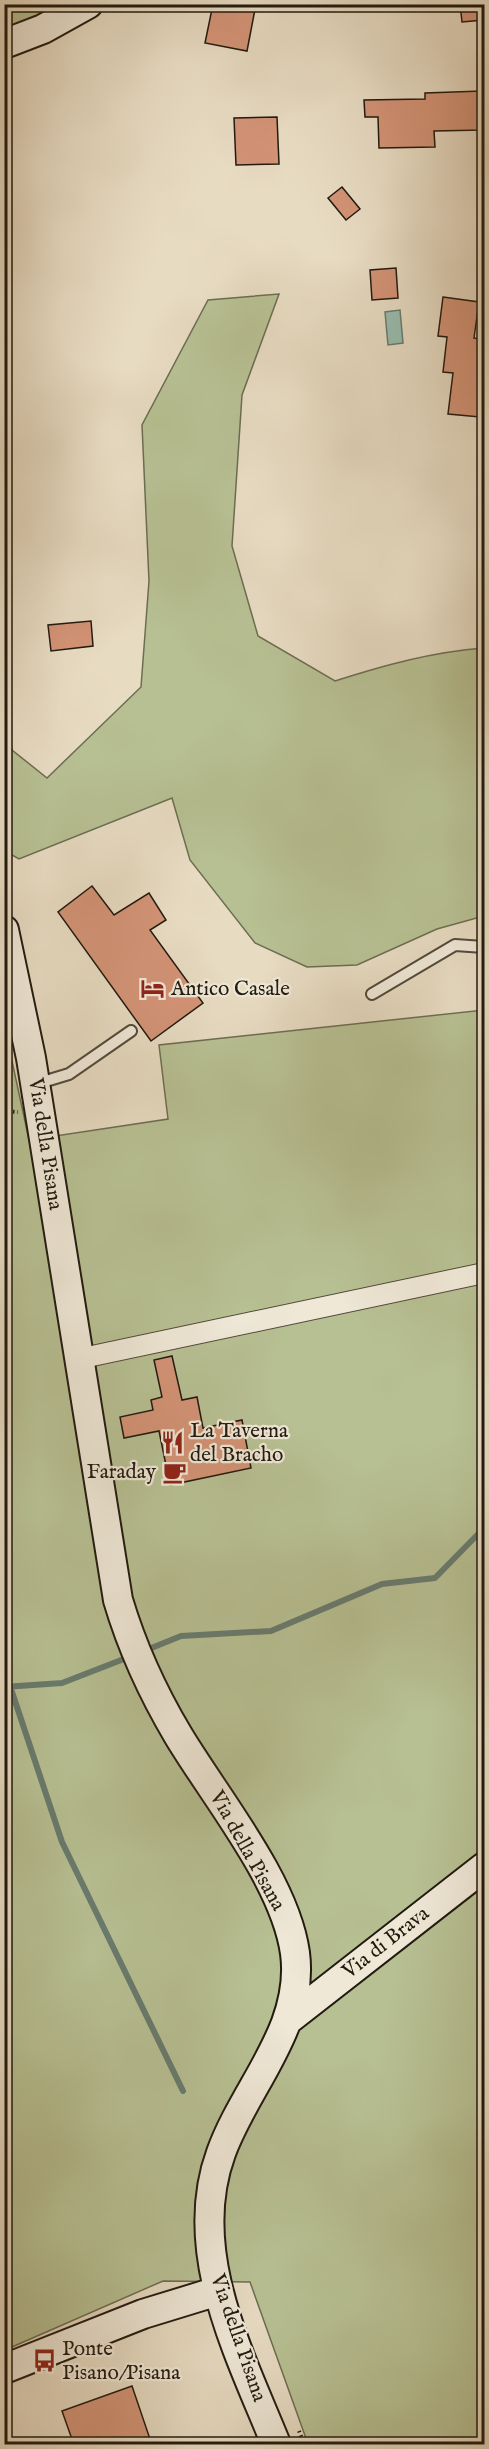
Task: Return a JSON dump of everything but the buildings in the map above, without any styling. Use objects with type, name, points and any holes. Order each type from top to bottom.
[{"type":"main road","points":[[4,44],[43,29],[88,4]]},
{"type":"main road","name":"Via della Pisana","points":[[4,930],[35,1084],[115,1583],[125,1622],[150,1682],[178,1734],[259,1863],[284,1914],[292,1941],[296,1965],[288,2020],[235,2122],[216,2170],[212,2190],[210,2231],[218,2291],[276,2445]]},
{"type":"main road","name":"Via di Brava","points":[[288,2020],[484,1867]]},
{"type":"main road","points":[[4,2369],[144,2314],[218,2291]]},
{"type":"street","points":[[78,1359],[484,1273]]},
{"type":"lane","points":[[372,994],[455,945],[484,947]]},
{"type":"lane","points":[[35,1084],[58,1079],[78,1070],[132,1031]]},
{"type":"shaded area","points":[[4,5],[67,5],[5,33]]},
{"type":"shaded area","points":[[279,294],[242,395],[232,546],[258,636],[335,681],[409,660],[484,648],[484,916],[437,929],[357,965],[307,967],[255,943],[190,860],[172,798],[19,859],[5,851],[5,706],[12,750],[47,778],[141,687],[149,581],[142,425],[208,300]]},
{"type":"shaded area","points":[[400,310],[403,343],[388,345],[385,312]]},
{"type":"shaded area","points":[[484,1010],[484,2444],[308,2444],[250,2282],[163,2281],[5,2350],[4,1024],[29,1140],[168,1119],[159,1045]]},
{"type":"waterway","points":[[144,1651],[181,1636],[271,1631],[382,1584],[435,1578],[484,1528]]},
{"type":"waterway","points":[[4,1687],[62,1683],[129,1657]]},
{"type":"waterway","points":[[10,1686],[62,1842],[183,2091]]},
{"type":"place","name":"Antico Casale","points":[[153,989]]},
{"type":"place","name":"La Taverna del Bracho","points":[[172,1443]]},
{"type":"place","name":"Faraday","points":[[174,1472]]},
{"type":"place","name":"Ponte Pisano/Pisana","points":[[44,2361]]}]
